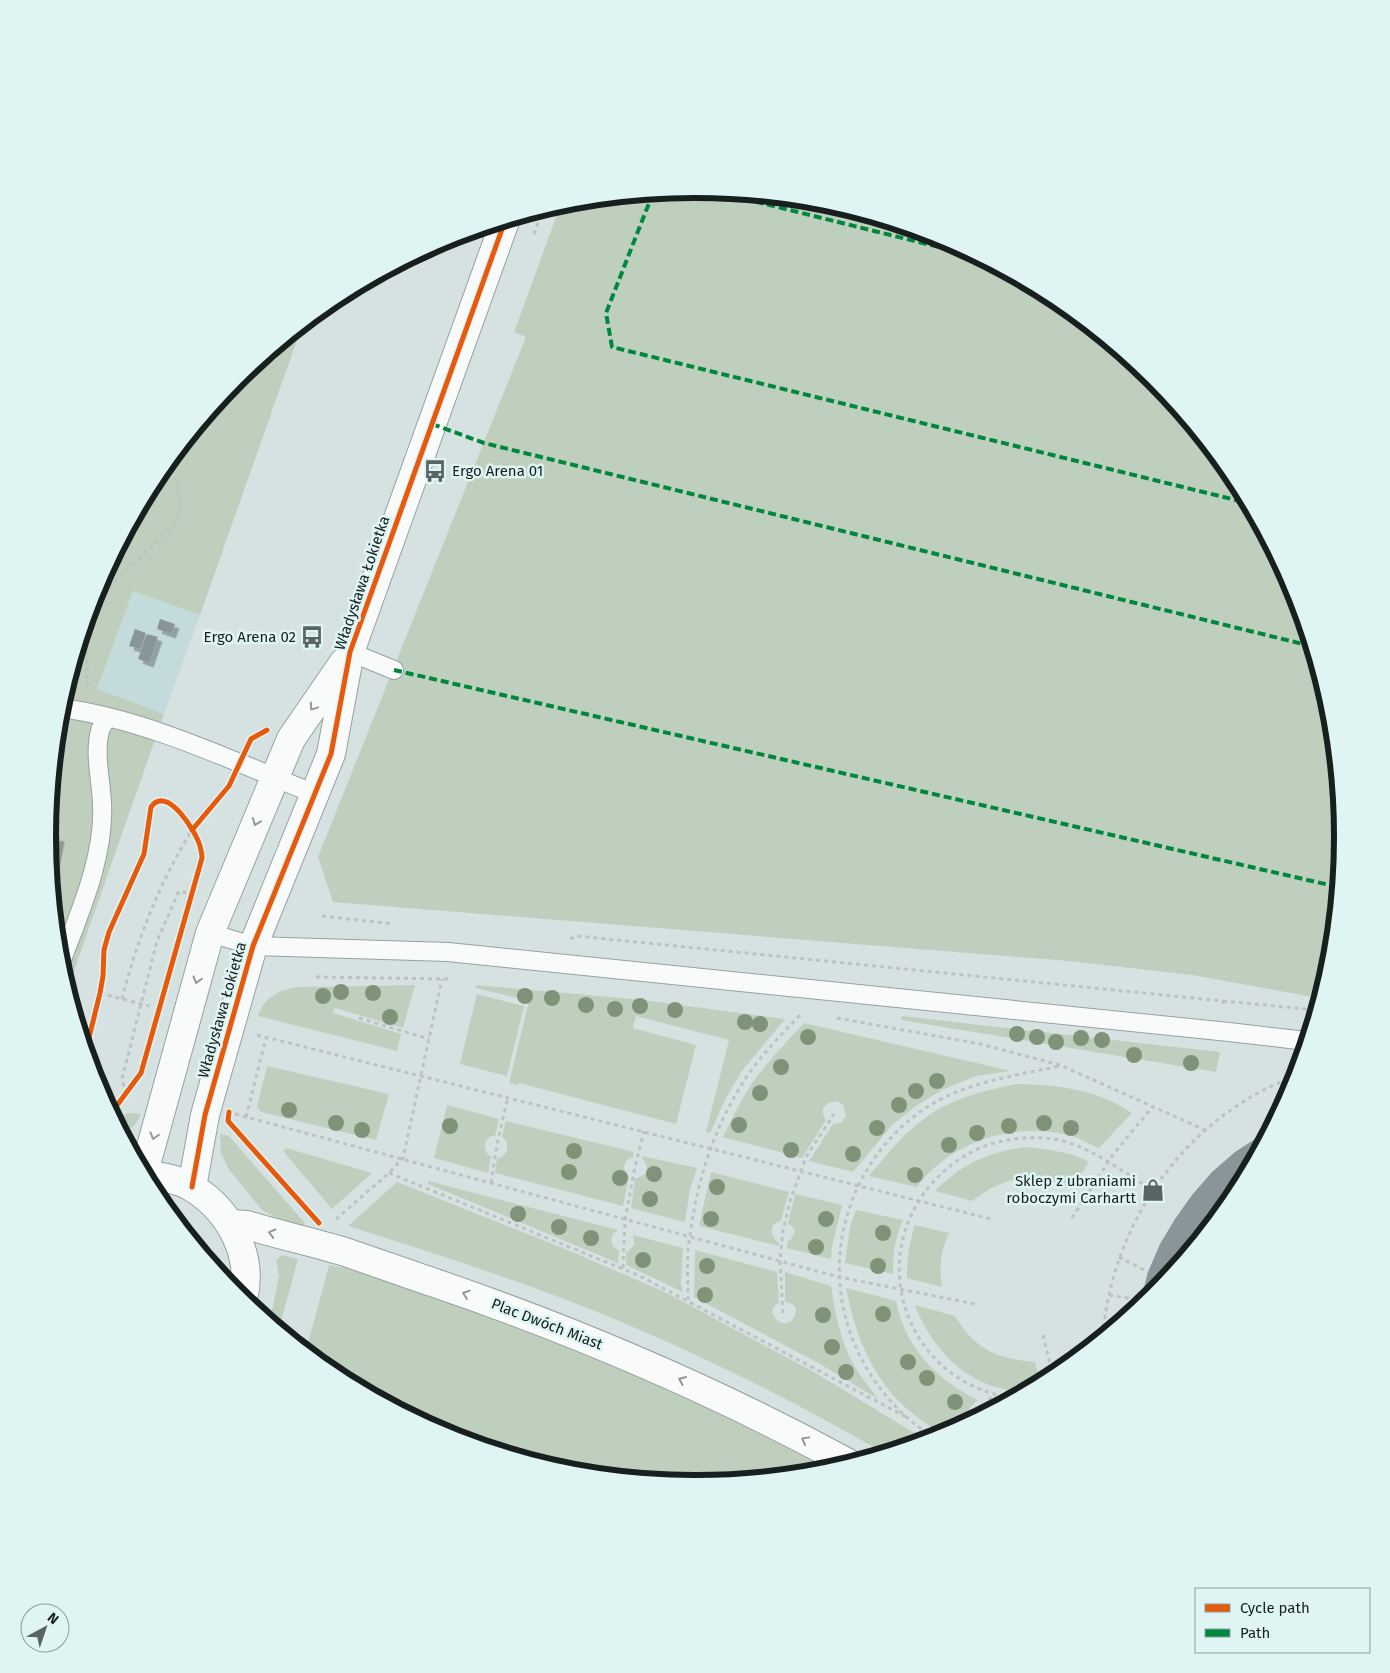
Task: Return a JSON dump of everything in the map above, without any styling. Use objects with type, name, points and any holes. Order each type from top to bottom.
[{"type":"street","name":"Władysława Łokietka","points":[[192,1187],[205,1115],[253,946],[331,754],[350,652],[502,228]]},
{"type":"street","name":"Władysława Łokietka","points":[[147,1165],[210,933],[291,738],[350,652]]},
{"type":"street","points":[[154,1176],[168,1178],[192,1187],[214,1203],[231,1224],[244,1255],[245,1290]]},
{"type":"street","name":"Plac Dwóch Miast","points":[[231,1224],[246,1225],[344,1252],[515,1311],[625,1354],[727,1400],[796,1434],[839,1458]]},
{"type":"lane","points":[[350,652],[394,670]]},
{"type":"lane","points":[[70,709],[89,712],[158,732],[315,794]]},
{"type":"lane","points":[[67,947],[84,900],[101,840],[102,806],[98,745],[100,729],[107,718]]},
{"type":"lane","points":[[210,933],[253,946],[448,952],[1300,1040]]},
{"type":"path","points":[[106,590],[178,520],[180,500],[172,470]]},
{"type":"path","points":[[86,645],[89,712]]},
{"type":"path","points":[[122,999],[140,934],[178,852],[192,830],[188,824]]},
{"type":"path","points":[[126,1094],[122,1079],[157,941],[179,891],[192,894]]},
{"type":"path","points":[[322,916],[398,925]]},
{"type":"path","points":[[564,941],[577,936],[1310,1009]]},
{"type":"path","points":[[338,1217],[389,1173],[403,1158],[442,979]]},
{"type":"path","points":[[102,984],[100,993],[149,1006]]},
{"type":"path","points":[[1224,1002],[1223,1008],[1229,1008]]},
{"type":"path","points":[[688,1300],[689,1237],[699,1188],[710,1148],[719,1126],[740,1087],[767,1052],[803,1012]]},
{"type":"path","points":[[829,1017],[980,1044],[1060,1066],[1205,1130]]},
{"type":"path","points":[[359,1018],[429,1039]]},
{"type":"path","points":[[255,1035],[991,1219]]},
{"type":"path","points":[[246,1117],[266,1038]]},
{"type":"path","points":[[908,1418],[885,1395],[866,1369],[852,1340],[842,1309],[839,1277],[840,1246],[846,1215],[858,1186],[869,1165],[900,1128],[918,1113],[939,1100],[983,1082],[1060,1066]]},
{"type":"path","points":[[1104,1327],[1108,1295],[1119,1257],[1136,1218],[1153,1190],[1177,1159],[1205,1130],[1242,1103],[1285,1080]]},
{"type":"path","points":[[491,1183],[508,1098]]},
{"type":"path","points":[[1072,1218],[1107,1162],[1152,1106]]},
{"type":"path","points":[[229,1112],[780,1262],[839,1277],[975,1304]]},
{"type":"path","points":[[782,1313],[780,1262],[784,1230],[800,1171],[816,1140],[834,1114]]},
{"type":"path","points":[[623,1268],[625,1220],[644,1131]]},
{"type":"path","points":[[1002,1396],[993,1395],[966,1383],[942,1366],[923,1344],[908,1318],[901,1289],[900,1259],[906,1229],[918,1201],[940,1175],[969,1152],[991,1143],[1014,1138],[1062,1141],[1084,1149],[1153,1190]]},
{"type":"path","points":[[389,1173],[623,1268],[688,1300],[908,1418],[927,1431]]},
{"type":"path","points":[[1119,1257],[1148,1272]]},
{"type":"path","points":[[1108,1295],[1135,1299]]},
{"type":"path","points":[[1043,1335],[1051,1367]]},
{"type":"path","points":[[983,1406],[993,1395]]},
{"type":"shaded area","points":[[133,591],[200,615],[164,714],[97,690]]},
{"type":"green space","points":[[653,199],[737,199],[820,210],[900,232],[939,246],[1014,283],[1050,305],[1116,356],[1175,415],[1226,482],[1268,554],[1300,631],[1312,671],[1328,753],[1334,836],[1328,920],[1313,997],[1192,975],[1069,961],[333,902],[318,857],[526,337],[514,332],[558,213],[612,203]]},
{"type":"green space","points":[[298,336],[200,615],[133,591],[97,689],[164,714],[72,976],[62,920],[58,878],[56,836],[58,795],[62,753],[69,712],[78,671],[90,631],[122,554],[142,517],[188,448],[243,385]]},
{"type":"green space","points":[[415,985],[403,1028],[335,1008],[333,1013],[401,1034],[397,1051],[258,1016],[269,998],[294,988]]},
{"type":"green space","points":[[476,985],[643,1000],[785,1019],[742,1071],[726,1098],[710,1133],[706,1132],[729,1040],[636,1016],[633,1028],[696,1045],[676,1124],[519,1083],[518,1085],[509,1083],[529,1001],[476,988]]},
{"type":"green space","points":[[477,994],[524,1006],[507,1076],[460,1064]]},
{"type":"green space","points":[[902,1016],[1220,1052],[1216,1072],[901,1020]]},
{"type":"green space","points":[[804,1023],[1011,1071],[976,1076],[942,1090],[916,1106],[893,1124],[853,1172],[809,1161],[833,1124],[842,1122],[846,1116],[843,1105],[837,1101],[828,1103],[823,1108],[826,1120],[802,1158],[723,1137],[753,1082]]},
{"type":"green space","points":[[267,1066],[389,1094],[376,1140],[261,1112],[257,1107]]},
{"type":"green space","points":[[1017,1084],[1077,1090],[1105,1098],[1132,1113],[1099,1148],[1072,1136],[1026,1131],[985,1139],[965,1147],[931,1171],[917,1187],[869,1176],[906,1134],[942,1107],[966,1097]]},
{"type":"green space","points":[[447,1105],[499,1119],[495,1136],[488,1138],[485,1144],[485,1149],[491,1157],[488,1173],[434,1158]]},
{"type":"green space","points":[[129,1113],[141,1114],[129,1131],[122,1116]]},
{"type":"green space","points":[[506,1121],[634,1152],[633,1157],[627,1160],[624,1168],[629,1176],[623,1206],[495,1173],[497,1159],[502,1157],[507,1151],[507,1142],[502,1136]]},
{"type":"green space","points":[[220,1134],[229,1136],[304,1222],[305,1226],[274,1217],[261,1209],[228,1168],[221,1153]]},
{"type":"green space","points":[[1024,1147],[1065,1153],[1089,1162],[1072,1188],[1032,1178],[1008,1181],[997,1185],[972,1201],[935,1191],[956,1173],[975,1161],[997,1153]]},
{"type":"green space","points":[[286,1148],[372,1173],[332,1209],[283,1151]]},
{"type":"green space","points":[[642,1156],[697,1168],[690,1189],[685,1222],[631,1208],[635,1179],[647,1172]]},
{"type":"green space","points":[[711,1172],[789,1192],[781,1221],[772,1227],[772,1233],[779,1246],[699,1226]]},
{"type":"green space","points":[[428,1181],[618,1230],[613,1234],[611,1240],[613,1246],[619,1251],[618,1263],[428,1184]]},
{"type":"green space","points":[[397,1182],[563,1248],[665,1292],[814,1372],[917,1435],[876,1448],[740,1376],[629,1325],[501,1276],[348,1226]]},
{"type":"green space","points":[[795,1194],[842,1205],[831,1259],[787,1248],[787,1242],[795,1232],[788,1223]]},
{"type":"green space","points":[[856,1210],[903,1220],[895,1246],[893,1274],[845,1263],[850,1226]]},
{"type":"green space","points":[[185,1221],[197,1232],[206,1246]]},
{"type":"green space","points":[[915,1225],[949,1233],[941,1260],[942,1287],[907,1278],[907,1264]]},
{"type":"green space","points":[[633,1235],[683,1248],[681,1284],[683,1292],[626,1265],[626,1253],[634,1245]]},
{"type":"green space","points":[[695,1250],[777,1272],[779,1303],[772,1310],[774,1316],[781,1323],[789,1322],[793,1319],[796,1308],[792,1304],[785,1302],[785,1272],[831,1286],[842,1338],[850,1358],[878,1399],[820,1364],[694,1297]]},
{"type":"green space","points":[[282,1255],[298,1259],[281,1322],[271,1314],[279,1276],[276,1260]]},
{"type":"green space","points":[[329,1265],[345,1268],[411,1287],[492,1315],[589,1353],[715,1409],[818,1463],[737,1474],[695,1475],[653,1474],[570,1463],[520,1450],[448,1426],[376,1390],[340,1368],[308,1344]]},
{"type":"green space","points":[[846,1288],[896,1301],[907,1334],[925,1361],[949,1382],[978,1400],[970,1407],[967,1414],[935,1428],[905,1407],[877,1373],[858,1334]]},
{"type":"green space","points":[[915,1305],[955,1316],[971,1337],[988,1350],[1009,1358],[1035,1362],[1038,1375],[1013,1391],[989,1385],[974,1378],[949,1359],[938,1347]]},
{"type":"building","points":[[160,619],[175,624],[171,634],[157,629]]},
{"type":"building","points":[[135,629],[146,633],[140,649],[129,646]]},
{"type":"building","points":[[147,634],[158,637],[149,663],[138,659]]},
{"type":"building","points":[[56,836],[60,837],[57,854]]},
{"type":"building","points":[[1258,1137],[1226,1191],[1202,1225],[1175,1258],[1143,1292],[1148,1272],[1160,1244],[1175,1219],[1212,1172],[1235,1152]]},
{"type":"marked path","points":[[651,199],[606,313],[612,347],[1238,500]]},
{"type":"marked path","points":[[751,200],[944,248]]},
{"type":"marked path","points":[[432,424],[484,443],[1304,644]]},
{"type":"marked path","points":[[394,670],[1331,885]]},
{"type":"cycle path","points":[[192,1187],[205,1115],[253,946],[331,754],[350,652],[502,228]]},
{"type":"cycle path","points":[[192,830],[229,786],[251,739],[267,730]]},
{"type":"cycle path","points":[[89,1038],[100,993],[104,950],[109,932],[144,854],[151,807],[158,801],[165,801],[187,821],[200,846],[202,858],[141,1073],[116,1106]]},
{"type":"cycle path","points":[[229,1112],[228,1121],[319,1223]]},
{"type":"place","name":"Ergo Arena 01","points":[[435,471]]},
{"type":"place","name":"Ergo Arena 02","points":[[312,637]]},
{"type":"place","name":"Sklep z ubraniami roboczymi Carhartt","points":[[1153,1190]]}]
